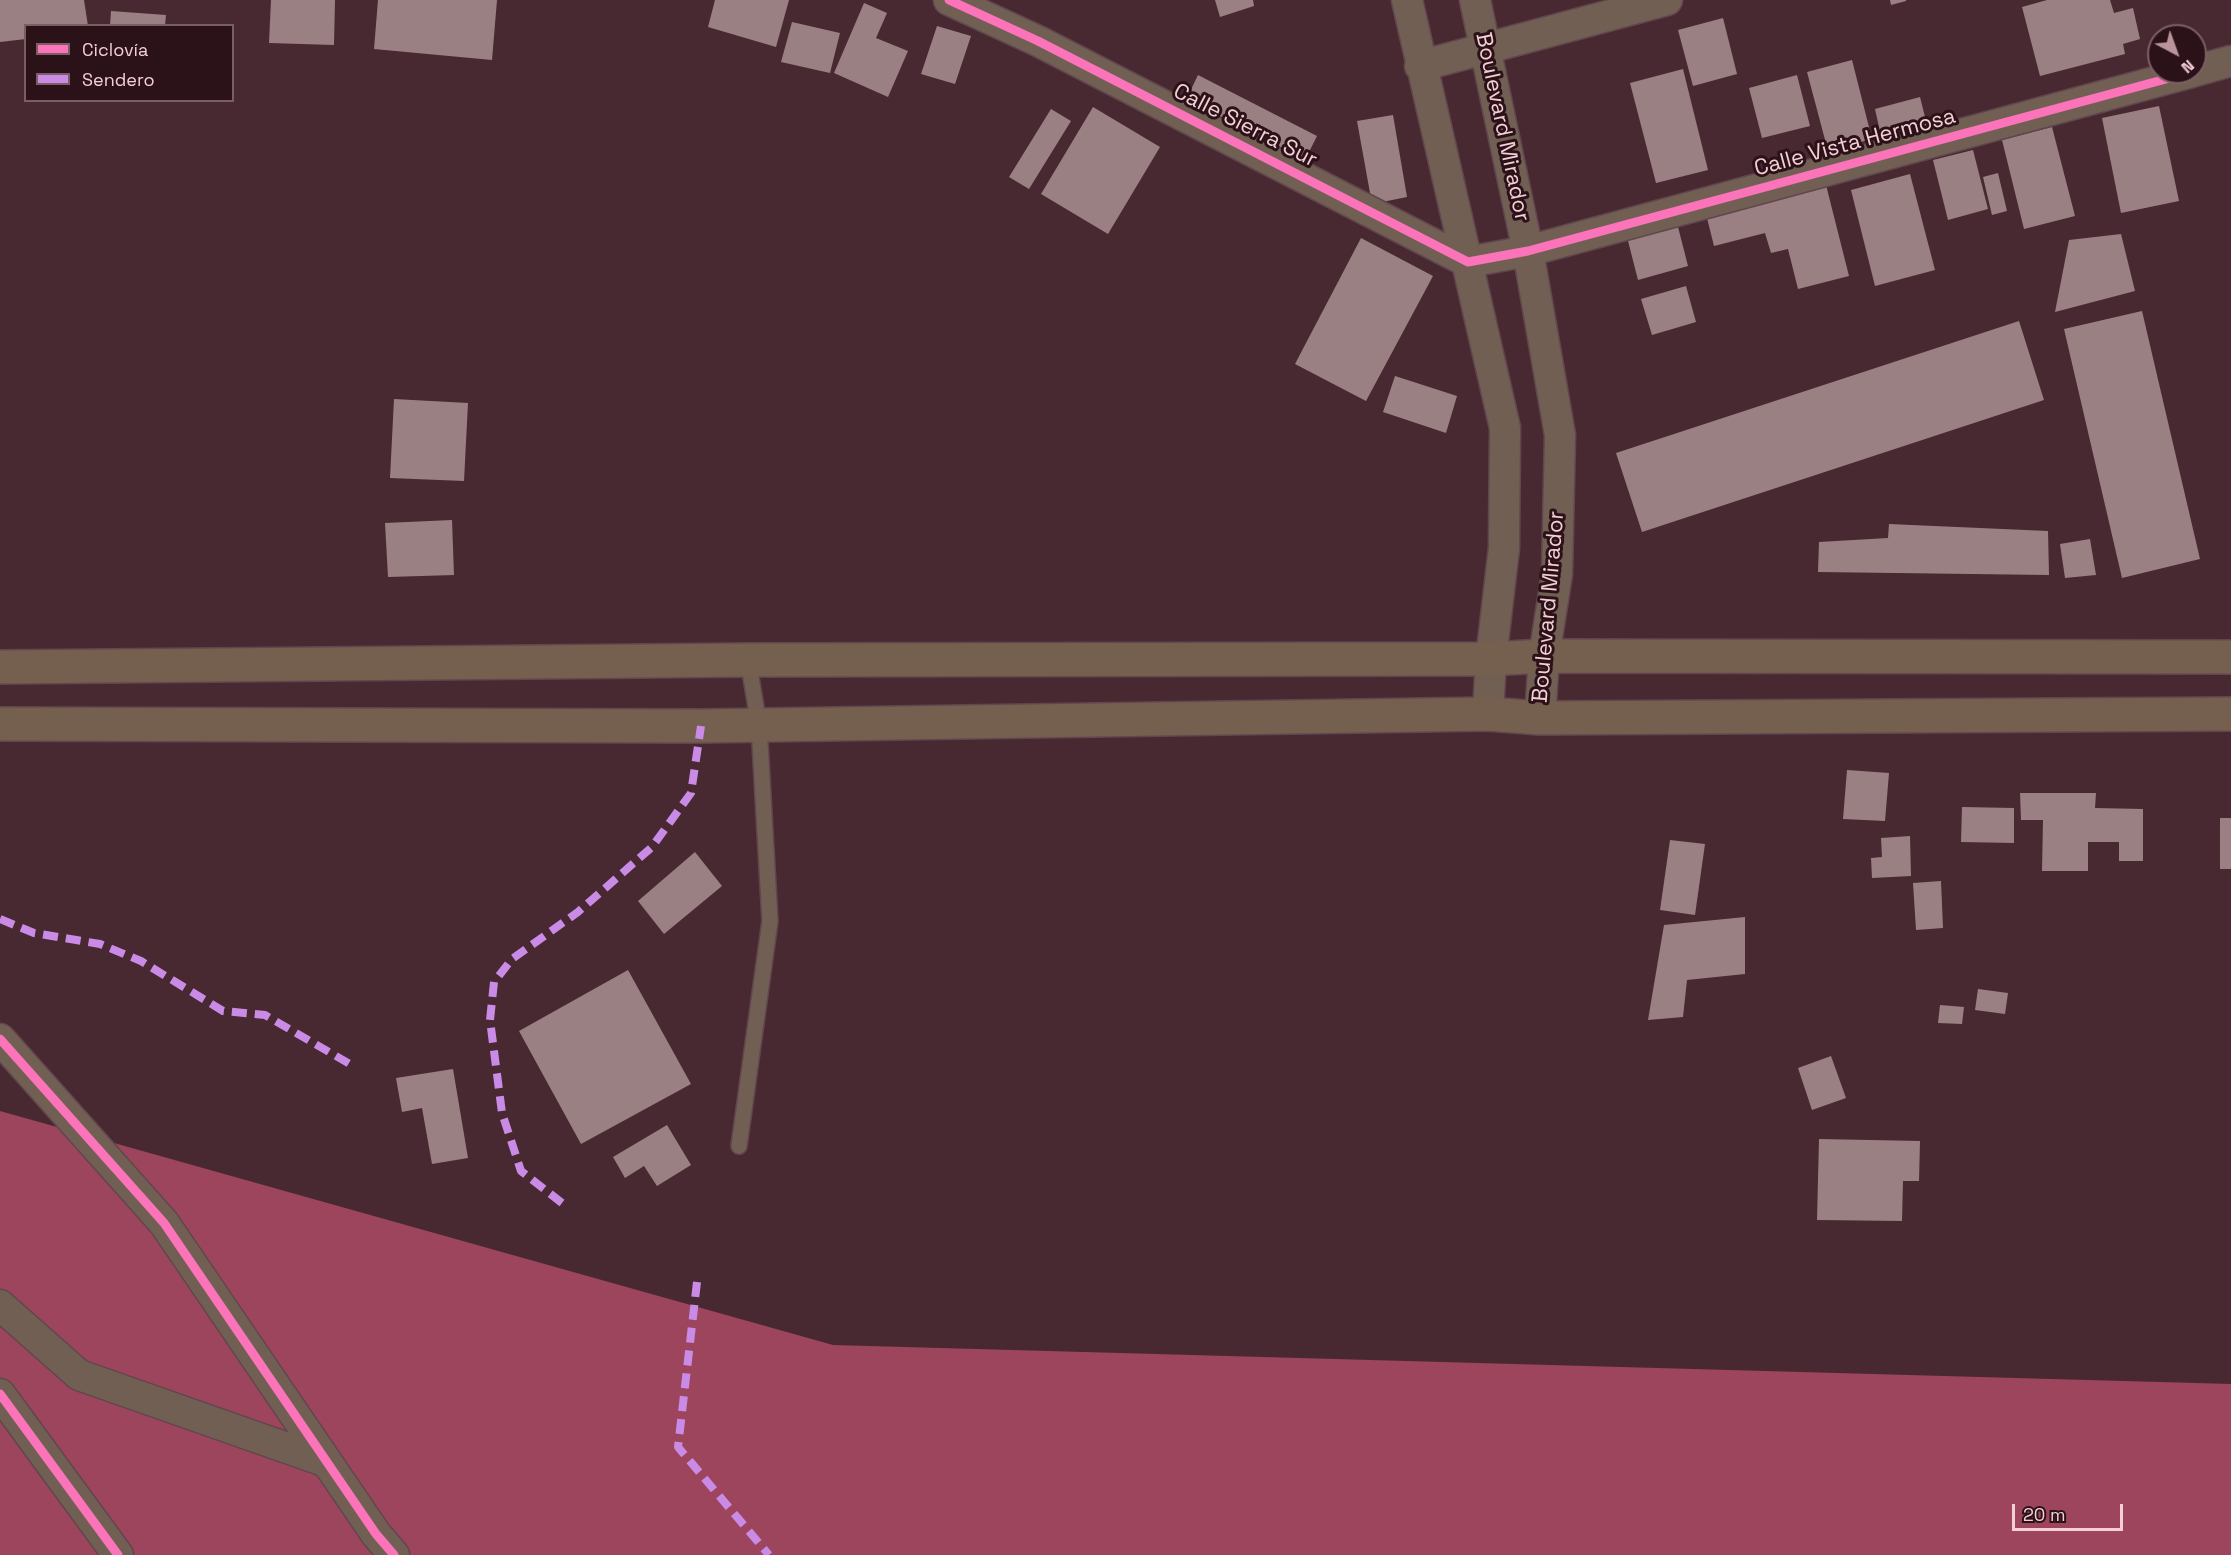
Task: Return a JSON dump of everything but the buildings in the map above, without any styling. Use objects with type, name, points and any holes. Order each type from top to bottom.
[{"type":"main road","points":[[0,667],[748,660],[2231,657]]},
{"type":"main road","points":[[0,724],[759,724],[1488,714],[1540,718],[2231,714]]},
{"type":"street","name":"Calle Sierra Sur","points":[[949,0],[1049,46],[1468,262]]},
{"type":"street","points":[[1407,0],[1420,66],[1468,262],[1505,428],[1504,548],[1491,659],[1488,714]]},
{"type":"street","name":"Boulevard Mirador","points":[[1475,0],[1528,251],[1560,435],[1557,574],[1544,657],[1540,718]]},
{"type":"street","points":[[1420,66],[1487,50],[1667,0]]},
{"type":"street","name":"Calle Vista Hermosa","points":[[2207,68],[2231,61]]},
{"type":"street","name":"Calle Vista Hermosa","points":[[1528,251],[2148,84]]},
{"type":"street","points":[[1468,262],[1528,251]]},
{"type":"street","points":[[0,1039],[165,1223],[376,1534],[394,1555]]},
{"type":"street","points":[[0,1305],[79,1375],[327,1462]]},
{"type":"street","points":[[0,1394],[118,1555]]},
{"type":"lane","points":[[739,1146],[770,921],[759,724],[748,660]]},
{"type":"shaded area","points":[[0,1111],[833,1345],[2231,1384],[2231,1555],[0,1555]]},
{"type":"marked path","points":[[562,1203],[521,1171],[502,1113],[490,1020],[494,982],[512,959],[578,912],[652,847],[691,793],[701,726]]},
{"type":"marked path","points":[[0,919],[34,933],[100,944],[141,961],[223,1011],[265,1015],[355,1067]]},
{"type":"marked path","points":[[697,1282],[678,1447],[769,1555]]},
{"type":"cycle path","points":[[949,0],[1038,41],[1468,262],[1528,251],[2147,84]]},
{"type":"cycle path","points":[[0,1039],[164,1223],[376,1534],[394,1555]]},
{"type":"cycle path","points":[[0,1394],[118,1555]]}]
